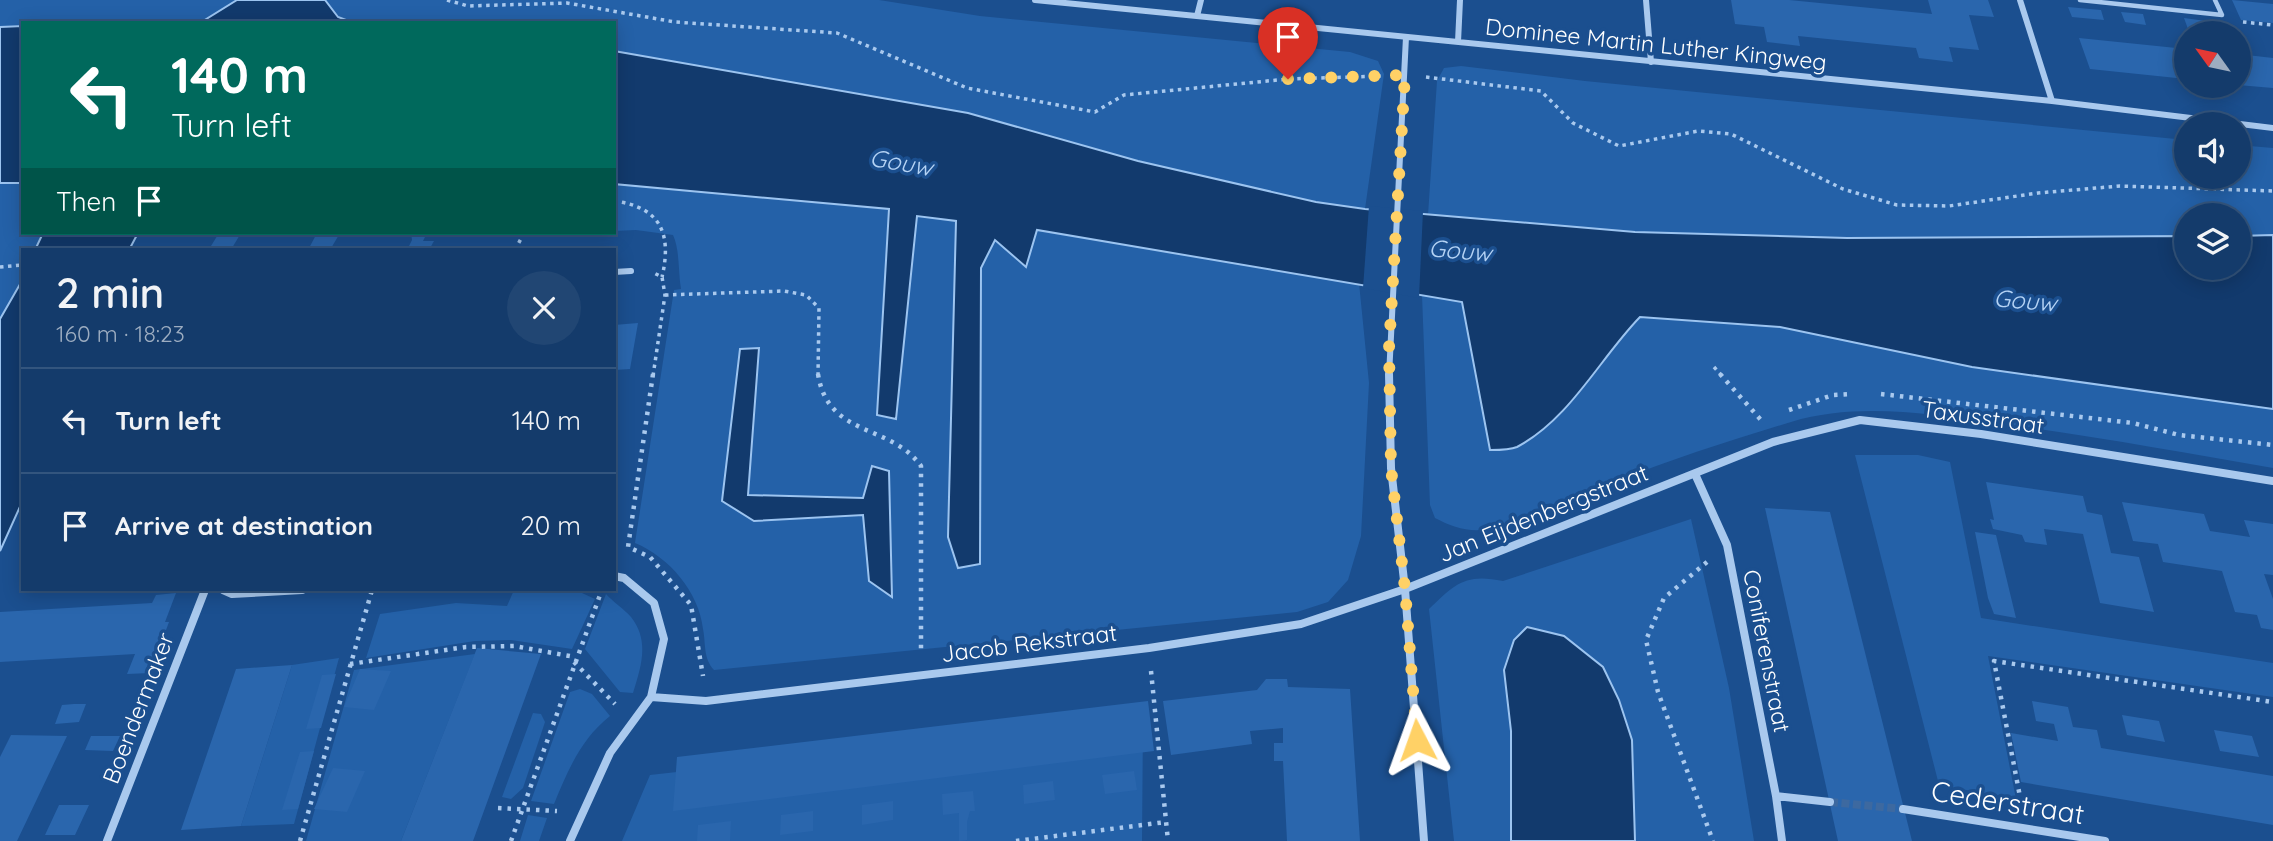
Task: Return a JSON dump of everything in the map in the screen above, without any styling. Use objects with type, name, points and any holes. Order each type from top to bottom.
[{"type":"street","name":"Dominee Martin Luther Kingweg","points":[[1035,0],[2052,101],[2273,128]]},
{"type":"street","points":[[1197,16],[1201,0]]},
{"type":"street","points":[[1458,42],[1460,0]]},
{"type":"street","points":[[1646,0],[1651,62]]},
{"type":"street","points":[[2020,0],[2052,101]]},
{"type":"street","points":[[1406,37],[1389,348],[1391,468],[1405,589],[1424,841]]},
{"type":"street","points":[[616,272],[631,271]]},
{"type":"street","name":"Taxusstraat","points":[[1695,474],[1773,442],[1860,420],[1981,435],[2273,481]]},
{"type":"street","name":"Jan Eijdenbergstraat","points":[[1405,589],[1695,474]]},
{"type":"street","name":"Coniferenstraat","points":[[1695,474],[1727,545],[1776,796],[1782,841]]},
{"type":"street","points":[[570,841],[610,753],[652,697],[664,639],[654,603],[624,578],[616,576]]},
{"type":"street","name":"Jacob Rekstraat","points":[[652,697],[706,702],[1149,648],[1301,624],[1405,589]]},
{"type":"street","name":"Boendermaker","points":[[107,841],[205,591]]},
{"type":"street","points":[[225,591],[232,594],[284,591]]},
{"type":"street","points":[[1776,796],[1830,802]]},
{"type":"street","name":"Cederstraat","points":[[1903,809],[2105,841]]},
{"type":"lane","points":[[2080,0],[2222,15],[2215,0]]},
{"type":"path","points":[[447,0],[468,6],[566,3],[675,22],[837,33],[967,88],[1095,111],[1124,95],[1288,79],[1405,75],[1541,91],[1573,122],[1619,146],[1698,131],[1731,134],[1843,189],[1897,205],[1949,206],[2038,193],[2120,186],[2273,191]]},
{"type":"path","points":[[616,201],[626,202],[648,211],[661,224],[668,247],[662,277],[665,295],[628,547],[650,557],[691,605],[706,702]]},
{"type":"path","points":[[0,267],[21,265]]},
{"type":"path","points":[[631,271],[649,270],[662,277]]},
{"type":"path","points":[[665,295],[784,291],[806,295],[819,308],[815,365],[822,396],[848,426],[908,447],[921,466],[921,675]]},
{"type":"path","points":[[1713,841],[1658,692],[1646,640],[1664,598],[1727,545]]},
{"type":"path","points":[[300,841],[372,591]]},
{"type":"path","points":[[511,841],[602,591]]},
{"type":"path","points":[[350,664],[466,647],[514,646],[575,659],[633,722]]},
{"type":"path","points":[[1149,648],[1168,841]]},
{"type":"path","points":[[2025,827],[1994,661],[2273,703]]},
{"type":"path","points":[[498,808],[583,813]]},
{"type":"path","points":[[1016,841],[1166,822]]},
{"type":"shaded area","points":[[0,0],[237,0],[203,21],[21,21],[21,26],[0,27]]},
{"type":"shaded area","points":[[325,0],[879,0],[980,16],[1350,52],[1378,61],[1384,74],[1365,209],[1316,202],[1138,161],[968,113],[616,51],[616,21],[349,21],[338,17]]},
{"type":"shaded area","points":[[1461,66],[1585,81],[2174,139],[2174,189],[2251,189],[2251,146],[2273,148],[2273,235],[2251,236],[2251,203],[2174,203],[2174,236],[1847,238],[1635,232],[1428,215],[1437,81],[1444,68]]},
{"type":"shaded area","points":[[0,183],[21,183],[21,235],[42,235],[36,248],[21,248],[21,282],[0,319]]},
{"type":"shaded area","points":[[616,184],[889,209],[877,415],[896,419],[917,216],[1037,230],[1359,283],[1369,383],[1361,536],[1348,580],[1328,602],[1297,612],[714,670],[706,656],[700,615],[689,589],[659,557],[635,543],[674,290],[681,289],[678,254],[673,235],[636,230],[616,231]]},
{"type":"shaded area","points":[[1422,295],[1462,302],[1491,450],[1517,447],[1553,421],[1640,317],[1780,327],[1972,367],[2273,409],[2273,468],[2100,438],[1918,413],[1842,412],[1791,422],[1702,450],[1513,524],[1481,530],[1463,529],[1435,518],[1430,505]]},
{"type":"shaded area","points":[[1855,455],[1918,455],[1950,462],[1981,618],[2273,663],[2273,697],[1988,656],[2016,799],[1939,785]]},
{"type":"shaded area","points":[[1691,519],[1729,688],[1754,841],[1635,841],[1632,740],[1504,670],[1511,731],[1511,841],[1454,841],[1429,609],[1454,587],[1470,580],[1479,578],[1503,581]]},
{"type":"shaded area","points":[[514,591],[582,593],[595,599],[572,649],[511,640],[475,641],[366,658],[380,614],[456,603],[507,606]]},
{"type":"shaded area","points":[[606,594],[631,617],[640,635],[641,664],[633,693],[620,692],[585,649]]},
{"type":"shaded area","points":[[475,654],[401,841],[306,841],[354,670]]},
{"type":"shaded area","points":[[339,658],[294,824],[241,826],[292,665]]},
{"type":"shaded area","points":[[580,689],[592,694],[610,716],[583,745],[554,804],[531,801],[570,692]]},
{"type":"shaded area","points":[[533,713],[541,714],[545,722],[523,788],[511,799],[502,797]]},
{"type":"shaded area","points":[[1143,720],[1142,841],[622,841],[650,775]]},
{"type":"shaded area","points":[[528,815],[547,818],[539,841],[520,841]]},
{"type":"water","points":[[237,0],[325,0],[338,17],[349,21],[203,21]]},
{"type":"water","points":[[21,26],[21,183],[0,183],[0,27]]},
{"type":"water","name":"Gouw","points":[[616,51],[968,113],[1138,161],[1316,202],[1365,209],[1635,232],[1847,238],[2174,236],[2174,280],[2251,280],[2251,236],[2273,235],[2273,409],[1972,367],[1780,327],[1640,317],[1553,421],[1517,447],[1490,450],[1462,302],[1037,230],[1026,267],[995,240],[981,268],[980,564],[958,568],[948,537],[956,221],[917,216],[896,419],[877,415],[889,209],[616,184]]},
{"type":"water","points":[[42,235],[137,235],[130,248],[36,248]]},
{"type":"water","points":[[21,282],[21,504],[0,551],[0,319]]},
{"type":"water","points":[[759,348],[748,495],[863,498],[872,466],[889,471],[892,597],[869,581],[863,515],[754,521],[722,501],[740,349]]},
{"type":"water","points":[[1527,627],[1564,636],[1603,667],[1619,700],[1632,740],[1635,841],[1511,841],[1511,731],[1504,670],[1514,640]]},
{"type":"pier","points":[[1369,206],[1423,211],[1419,298],[1363,288]]},
{"type":"building","points":[[1731,0],[1789,0],[1932,14],[1928,0],[1988,0],[1994,17],[1969,15],[1979,50],[1949,47],[1953,62],[1919,58],[1916,48],[1798,36],[1800,46],[1767,42],[1764,27],[1735,24]]},
{"type":"building","points":[[2232,0],[2273,4],[2273,23],[2241,20]]},
{"type":"building","points":[[2068,7],[2101,10],[2104,20],[2072,17]]},
{"type":"building","points":[[2121,12],[2143,14],[2146,25],[2125,22]]},
{"type":"building","points":[[2184,18],[2206,21],[2185,21]]},
{"type":"building","points":[[2079,38],[2174,48],[2174,78],[2090,69]]},
{"type":"building","points":[[2251,55],[2273,58],[2273,88],[2251,86]]},
{"type":"building","points":[[218,235],[240,235],[232,248],[211,246]]},
{"type":"building","points":[[316,235],[339,235],[331,248],[309,248]]},
{"type":"building","points":[[411,235],[426,235],[423,241],[434,241],[430,248],[408,248]]},
{"type":"building","points":[[638,323],[630,369],[616,370],[616,325]]},
{"type":"building","points":[[1986,482],[2083,496],[2087,512],[2102,515],[2111,553],[2139,557],[2154,612],[2100,603],[2083,534],[2044,529],[2047,545],[2025,542],[2022,535],[1993,529],[1990,519],[1994,520]]},
{"type":"building","points":[[2122,502],[2204,514],[2210,531],[2250,537],[2244,520],[2273,524],[2273,575],[2264,574],[2273,599],[2273,630],[2261,628],[2257,615],[2235,612],[2222,571],[2163,562],[2158,544],[2133,541]]},
{"type":"building","points":[[1765,508],[1830,512],[1912,841],[1838,841]]},
{"type":"building","points":[[1975,532],[1996,535],[2016,618],[1994,614],[1988,598]]},
{"type":"building","points":[[176,593],[165,622],[169,622],[150,673],[127,674],[135,654],[0,662],[0,612],[152,603],[156,595]]},
{"type":"building","points":[[477,648],[541,654],[473,841],[401,841]]},
{"type":"building","points":[[292,665],[241,826],[181,830],[236,669]]},
{"type":"building","points":[[360,669],[391,671],[374,710],[344,707]]},
{"type":"building","points":[[336,674],[321,728],[306,729],[322,675]]},
{"type":"building","points":[[1266,679],[1287,679],[1288,687],[1350,689],[1360,841],[1287,841],[1283,761],[1274,761],[1274,743],[1283,743],[1283,728],[1250,731],[1252,744],[1171,755],[1163,701],[1257,690]]},
{"type":"building","points":[[1148,701],[1154,751],[673,811],[677,757]]},
{"type":"building","points":[[2032,701],[2068,707],[2073,727],[2097,730],[2101,748],[2273,776],[2273,825],[2021,782],[2011,733],[2058,741],[2054,724],[2036,721]]},
{"type":"building","points":[[86,704],[79,722],[55,724],[62,705]]},
{"type":"building","points":[[2122,715],[2159,721],[2165,742],[2127,735]]},
{"type":"building","points":[[2214,730],[2252,736],[2259,757],[2220,751]]},
{"type":"building","points":[[11,735],[67,736],[17,841],[0,841],[0,757]]},
{"type":"building","points":[[91,736],[120,736],[113,751],[85,750]]},
{"type":"building","points":[[314,751],[298,809],[282,810],[300,752]]},
{"type":"building","points":[[333,768],[365,771],[347,812],[314,809]]},
{"type":"building","points":[[1134,771],[1137,790],[1105,794],[1102,775]]},
{"type":"building","points":[[1053,781],[1055,800],[1024,804],[1023,785]]},
{"type":"building","points":[[973,791],[975,811],[970,811],[967,840],[959,841],[959,813],[943,815],[942,794]]},
{"type":"building","points":[[893,801],[893,820],[862,825],[862,805]]},
{"type":"building","points":[[59,805],[89,805],[75,835],[45,835]]},
{"type":"building","points":[[813,811],[813,831],[780,835],[781,815]]},
{"type":"building","points":[[731,821],[730,841],[697,841],[698,825]]},
{"type":"tunnel","points":[[1830,802],[1903,809]]},
{"type":"route","points":[[1288,79],[1405,75],[1389,348],[1391,468],[1405,589],[1417,740]]}]
